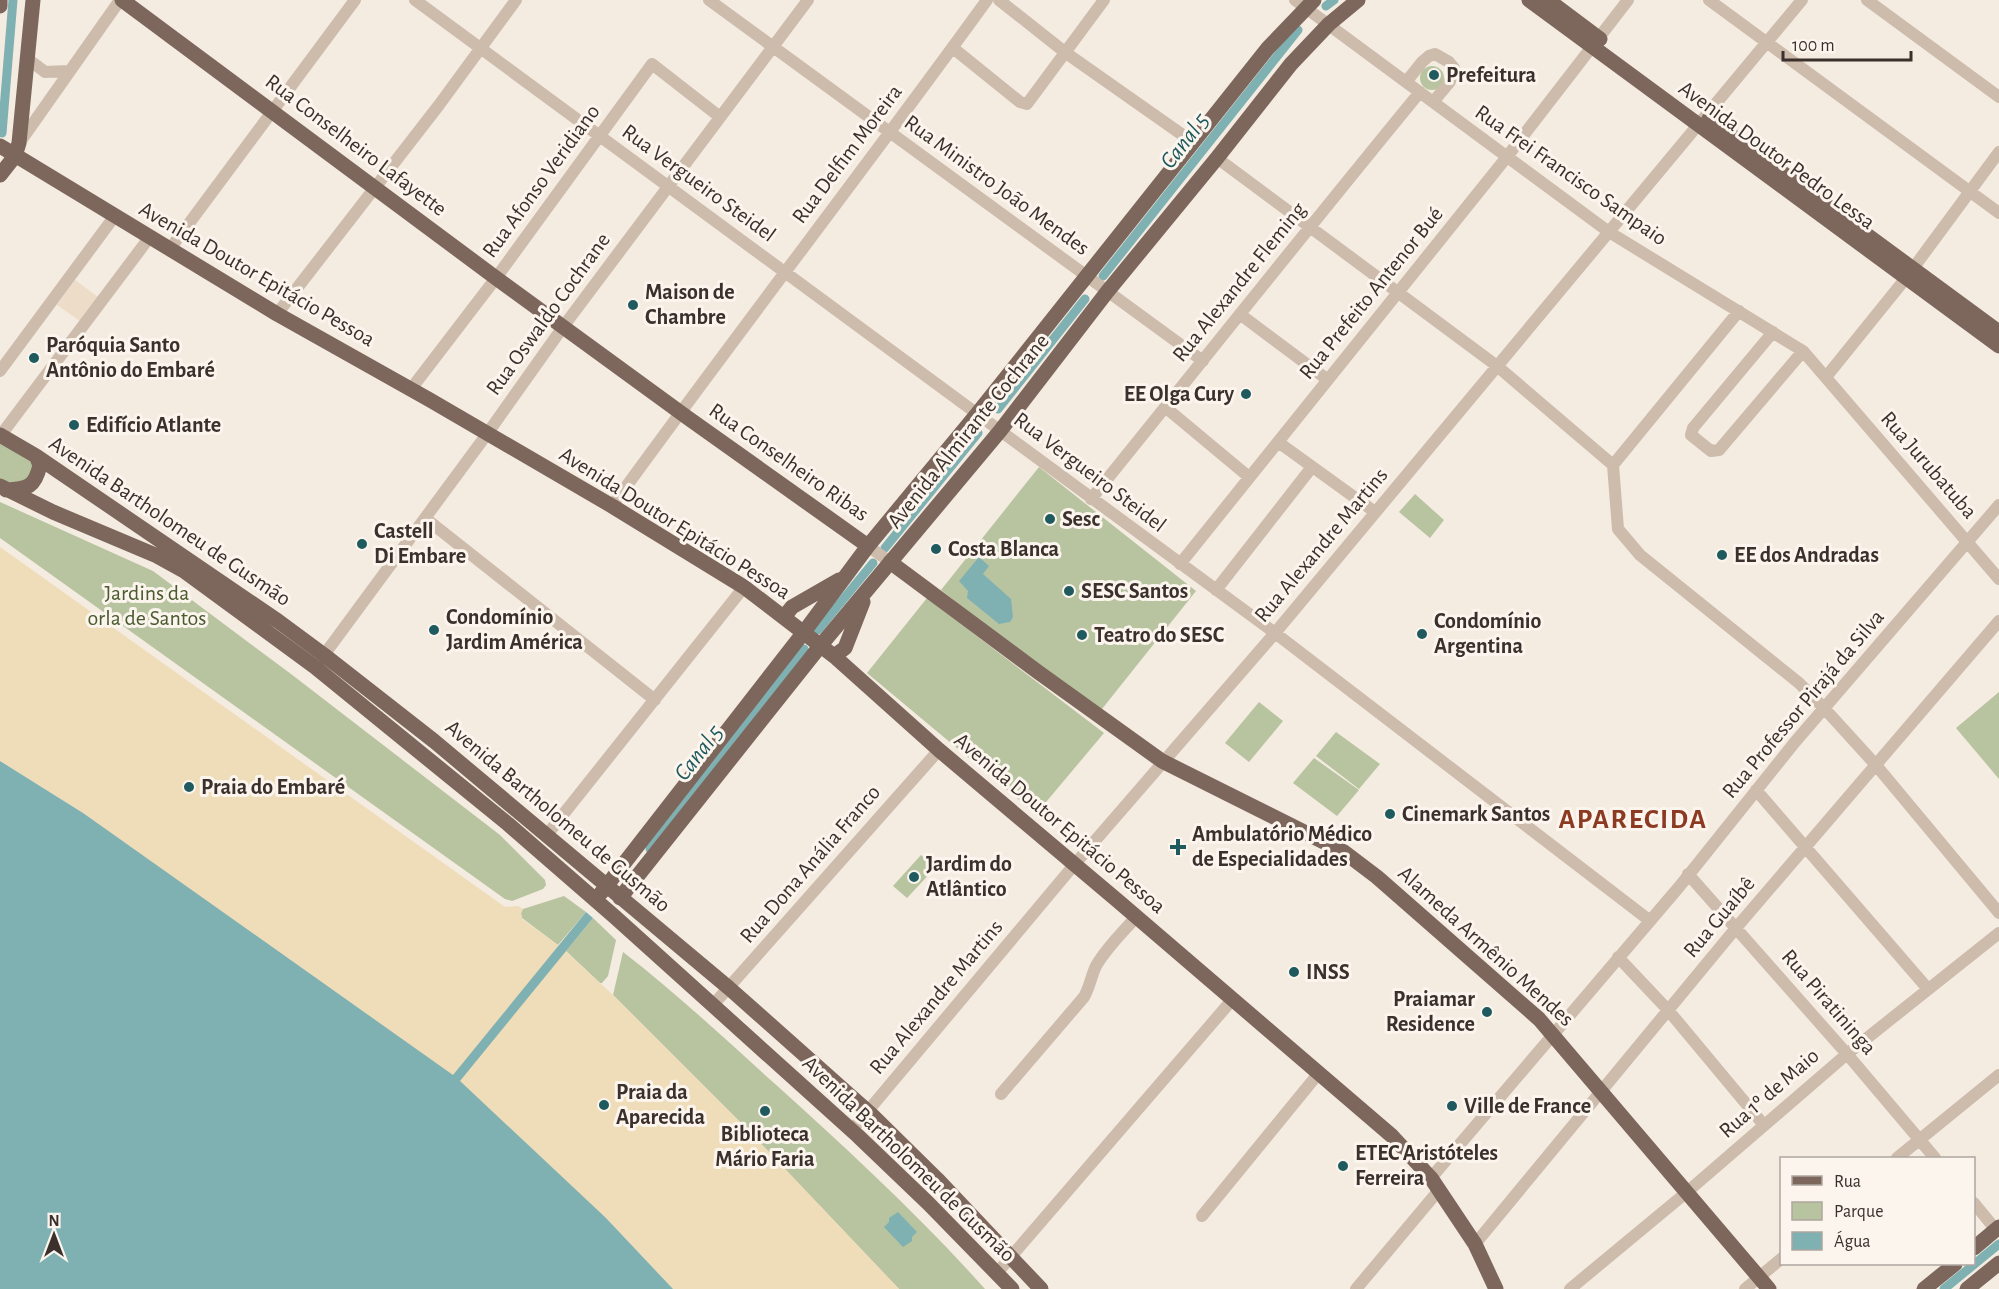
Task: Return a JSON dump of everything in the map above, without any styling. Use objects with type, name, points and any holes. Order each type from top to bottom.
[{"type":"main road","points":[[0,0],[0,6]]},
{"type":"main road","points":[[0,175],[17,149],[33,0]]},
{"type":"main road","name":"Rua Conselheiro Lafayette","points":[[121,0],[327,150],[375,189],[563,327]]},
{"type":"main road","name":"Avenida Almirante Cochrane","points":[[595,900],[812,638],[868,590],[889,561],[998,430],[1106,291],[1217,158],[1291,64],[1326,23],[1358,0]]},
{"type":"main road","name":"Avenida Doutor Pedro Lessa","points":[[1529,0],[1596,42]]},
{"type":"main road","name":"Avenida Doutor Pedro Lessa","points":[[1548,0],[1596,42],[1701,121],[1910,273],[1999,332]]},
{"type":"main road","name":"Avenida Almirante Cochrane","points":[[620,898],[812,638],[847,575],[979,415],[1305,4]]},
{"type":"main road","name":"Avenida Doutor Epitácio Pessoa","points":[[0,146],[17,149],[114,217],[277,314],[612,506],[744,587],[812,638],[939,750],[1386,1130],[1435,1184],[1475,1244],[1496,1289]]},
{"type":"main road","name":"Avenida Doutor Pedro Lessa","points":[[1910,273],[1999,346]]},
{"type":"main road","name":"Rua Conselheiro Ribas","points":[[563,327],[870,547]]},
{"type":"main road","name":"Avenida Bartholomeu de Gusmão","points":[[1,435],[182,554],[324,655],[434,741],[729,988],[868,1112],[937,1179],[1041,1289]]},
{"type":"main road","points":[[3,488],[28,487],[35,480],[40,465],[36,456]]},
{"type":"main road","name":"Avenida Bartholomeu de Gusmão","points":[[3,488],[52,512],[155,555],[184,571],[315,668],[508,824],[713,1005],[852,1130],[1012,1289]]},
{"type":"main road","name":"Rua Conselheiro Ribas","points":[[889,561],[1162,761]]},
{"type":"main road","points":[[784,617],[792,607],[847,575]]},
{"type":"main road","points":[[834,656],[845,648],[868,590]]},
{"type":"main road","name":"Alameda Armênio Mendes","points":[[1162,761],[1344,852],[1377,877],[1489,973],[1539,1019],[1764,1283]]},
{"type":"main road","points":[[1975,1247],[1997,1229]]},
{"type":"main road","points":[[1967,1289],[1999,1263]]},
{"type":"main road","points":[[1924,1289],[1953,1265]]},
{"type":"street","points":[[17,149],[69,70],[121,0]]},
{"type":"street","points":[[170,249],[355,0]]},
{"type":"street","name":"Rua Vergueiro Steidel","points":[[414,0],[1275,633],[1649,920]]},
{"type":"street","points":[[277,314],[375,189],[516,0]]},
{"type":"street","name":"Rua Ministro João Mendes","points":[[709,0],[1203,361]]},
{"type":"street","name":"Rua Oswaldo Cochrane","points":[[324,655],[563,327],[808,0]]},
{"type":"street","name":"Rua Delfim Moreira","points":[[612,506],[680,412],[890,134],[987,0]]},
{"type":"street","points":[[999,0],[1066,52],[1194,143]]},
{"type":"street","points":[[953,48],[1020,102],[1027,104],[1104,0]]},
{"type":"street","name":"Rua Prefeito Antenor Bué","points":[[1180,564],[1506,158],[1628,0]]},
{"type":"street","points":[[1708,0],[1999,213]]},
{"type":"street","name":"Rua Alexandre Martins","points":[[852,1130],[1162,761],[1275,633],[1802,0]]},
{"type":"street","points":[[1867,0],[1999,97]]},
{"type":"street","name":"Rua Frei Francisco Sampaio","points":[[1305,4],[1326,23],[1609,232],[1803,351],[1826,377]]},
{"type":"street","points":[[1406,82],[1429,56],[1435,54],[1443,58],[1454,68],[1453,75],[1433,102]]},
{"type":"street","points":[[28,59],[45,72],[69,70]]},
{"type":"street","name":"Rua Afonso Veridiano","points":[[411,389],[496,278],[652,64],[720,117]]},
{"type":"street","name":"Rua Alexandre Fleming","points":[[1091,499],[1309,226],[1420,92]]},
{"type":"street","points":[[1826,377],[1910,273],[1999,152]]},
{"type":"street","points":[[1217,158],[1497,366],[1613,465]]},
{"type":"street","points":[[0,371],[114,217]]},
{"type":"street","points":[[1,435],[149,238]]},
{"type":"street","points":[[1739,311],[1613,465],[1618,529],[1640,555],[1799,683],[1824,708],[1875,764],[1999,914]]},
{"type":"street","points":[[1240,315],[1328,380]]},
{"type":"street","points":[[1773,332],[1693,428],[1691,435],[1711,451],[1719,450],[1803,351]]},
{"type":"street","name":"Rua Jurubatuba","points":[[1826,377],[1999,579]]},
{"type":"street","points":[[1165,407],[1249,477]]},
{"type":"street","points":[[1278,442],[1376,512]]},
{"type":"street","points":[[1216,590],[1312,467]]},
{"type":"street","name":"Rua Professor Pirajá da Silva","points":[[1356,1289],[1435,1184],[1553,1035],[1824,708],[1999,505]]},
{"type":"street","points":[[425,518],[655,700]]},
{"type":"street","name":"Rua Conselheiro Ribas","points":[[870,547],[889,561]]},
{"type":"street","points":[[546,836],[744,587]]},
{"type":"street","name":"Rua Guaíbê","points":[[1475,1244],[1736,928],[1999,621]]},
{"type":"street","name":"Rua Dona Anália Franco","points":[[713,1005],[939,750]]},
{"type":"street","points":[[1756,790],[1928,988]]},
{"type":"street","name":"Rua Piratininga","points":[[1688,874],[1847,1054],[1934,1157]]},
{"type":"street","points":[[1001,1094],[1084,997],[1103,954],[1136,917]]},
{"type":"street","name":"Rua 1º de Maio","points":[[1570,1289],[1847,1054],[1999,933]]},
{"type":"street","points":[[1618,957],[1668,1010],[1763,1125]]},
{"type":"street","points":[[997,1273],[1232,1000]]},
{"type":"street","points":[[1202,1216],[1318,1074]]},
{"type":"street","points":[[1898,1157],[1999,1075]]},
{"type":"street","points":[[1975,1204],[1997,1229]]},
{"type":"street","points":[[1745,1289],[1764,1283],[1780,1261]]},
{"type":"green space","points":[[1432,66],[1437,67],[1443,73],[1443,83],[1437,89],[1432,90],[1427,89],[1421,83],[1420,78],[1421,73],[1427,67]]},
{"type":"green space","points":[[0,442],[33,465],[30,478],[19,485],[0,480]]},
{"type":"green space","name":"SESC Santos","points":[[1039,467],[1196,591],[1098,714],[941,590]]},
{"type":"green space","points":[[1415,494],[1444,520],[1430,538],[1399,512]]},
{"type":"green space","name":"Jardins da orla de Santos","points":[[0,502],[153,571],[500,835],[545,880],[546,885],[543,889],[512,901],[505,899],[0,538]]},
{"type":"green space","points":[[927,598],[1104,733],[1036,814],[867,673]]},
{"type":"green space","points":[[1999,692],[1999,779],[1956,728]]},
{"type":"green space","points":[[1259,702],[1283,721],[1249,762],[1225,743]]},
{"type":"green space","points":[[1336,732],[1380,764],[1359,789],[1316,756]]},
{"type":"green space","points":[[1314,758],[1359,790],[1337,816],[1293,783]]},
{"type":"green space","name":"Jardim do Atlântico","points":[[921,855],[935,868],[907,898],[893,886]]},
{"type":"green space","points":[[564,896],[586,912],[558,945],[522,918],[521,913],[523,909]]},
{"type":"green space","points":[[593,918],[616,940],[608,976],[602,983],[566,951]]},
{"type":"green space","points":[[623,952],[662,983],[855,1158],[934,1235],[985,1289],[899,1289],[746,1128],[613,995]]},
{"type":"sand","points":[[0,547],[505,907],[518,906],[523,909],[522,919],[562,948],[613,995],[746,1128],[899,1289],[673,1289],[606,1218],[83,813],[0,761]]},
{"type":"shaded area","points":[[75,280],[98,297],[80,321],[57,305]]},
{"type":"water","points":[[979,557],[989,566],[983,574],[1011,599],[1013,617],[1010,622],[999,624],[967,598],[968,591],[959,581]]},
{"type":"water","points":[[0,761],[83,813],[453,1075],[586,912],[593,918],[460,1081],[606,1218],[673,1289],[0,1289]]},
{"type":"water","points":[[898,1212],[917,1232],[912,1237],[912,1241],[903,1247],[884,1227],[889,1222],[889,1218]]},
{"type":"waterway","points":[[2,133],[13,0]]},
{"type":"waterway","name":"Canal 5","points":[[1326,6],[1334,0]]},
{"type":"waterway","name":"Canal 5","points":[[1103,276],[1298,30]]},
{"type":"waterway","name":"Canal 5","points":[[998,409],[1085,299]]},
{"type":"waterway","name":"Canal 5","points":[[885,548],[978,433]]},
{"type":"waterway","name":"Canal 5","points":[[818,630],[873,563]]},
{"type":"waterway","name":"Canal 5","points":[[650,849],[804,649]]},
{"type":"waterway","points":[[1975,1264],[1999,1244]]},
{"type":"waterway","points":[[1944,1289],[1973,1265]]},
{"type":"place","name":"Prefeitura","points":[[1434,75]]},
{"type":"place","name":"Maison de Chambre","points":[[633,305]]},
{"type":"place","name":"Paróquia Santo Antônio do Embaré","points":[[34,358]]},
{"type":"place","name":"EE Olga Cury","points":[[1246,394]]},
{"type":"place","name":"Edifício Atlante","points":[[74,425]]},
{"type":"place","name":"Sesc","points":[[1050,519]]},
{"type":"place","name":"Castell Di Embare","points":[[362,544]]},
{"type":"place","name":"Costa Blanca","points":[[936,549]]},
{"type":"place","name":"EE dos Andradas","points":[[1722,555]]},
{"type":"place","name":"SESC Santos","points":[[1069,591]]},
{"type":"place","name":"Condomínio Jardim América","points":[[434,630]]},
{"type":"place","name":"Condomínio Argentina","points":[[1422,634]]},
{"type":"place","name":"Teatro do SESC","points":[[1082,635]]},
{"type":"place","name":"Praia do Embaré","points":[[189,787]]},
{"type":"place","name":"Cinemark Santos","points":[[1390,814]]},
{"type":"place","name":"Ambulatório Médico de Especialidades","points":[[1178,847]]},
{"type":"place","name":"Jardim do Atlântico","points":[[914,877]]},
{"type":"place","name":"INSS","points":[[1294,972]]},
{"type":"place","name":"Praiamar Residence","points":[[1487,1012]]},
{"type":"place","name":"Praia da Aparecida","points":[[604,1105]]},
{"type":"place","name":"Ville de France","points":[[1452,1106]]},
{"type":"place","name":"Biblioteca Mário Faria","points":[[765,1111]]},
{"type":"place","name":"ETEC Aristóteles Ferreira","points":[[1343,1166]]},
{"type":"district","name":"APARECIDA","points":[[1633,820]]}]
